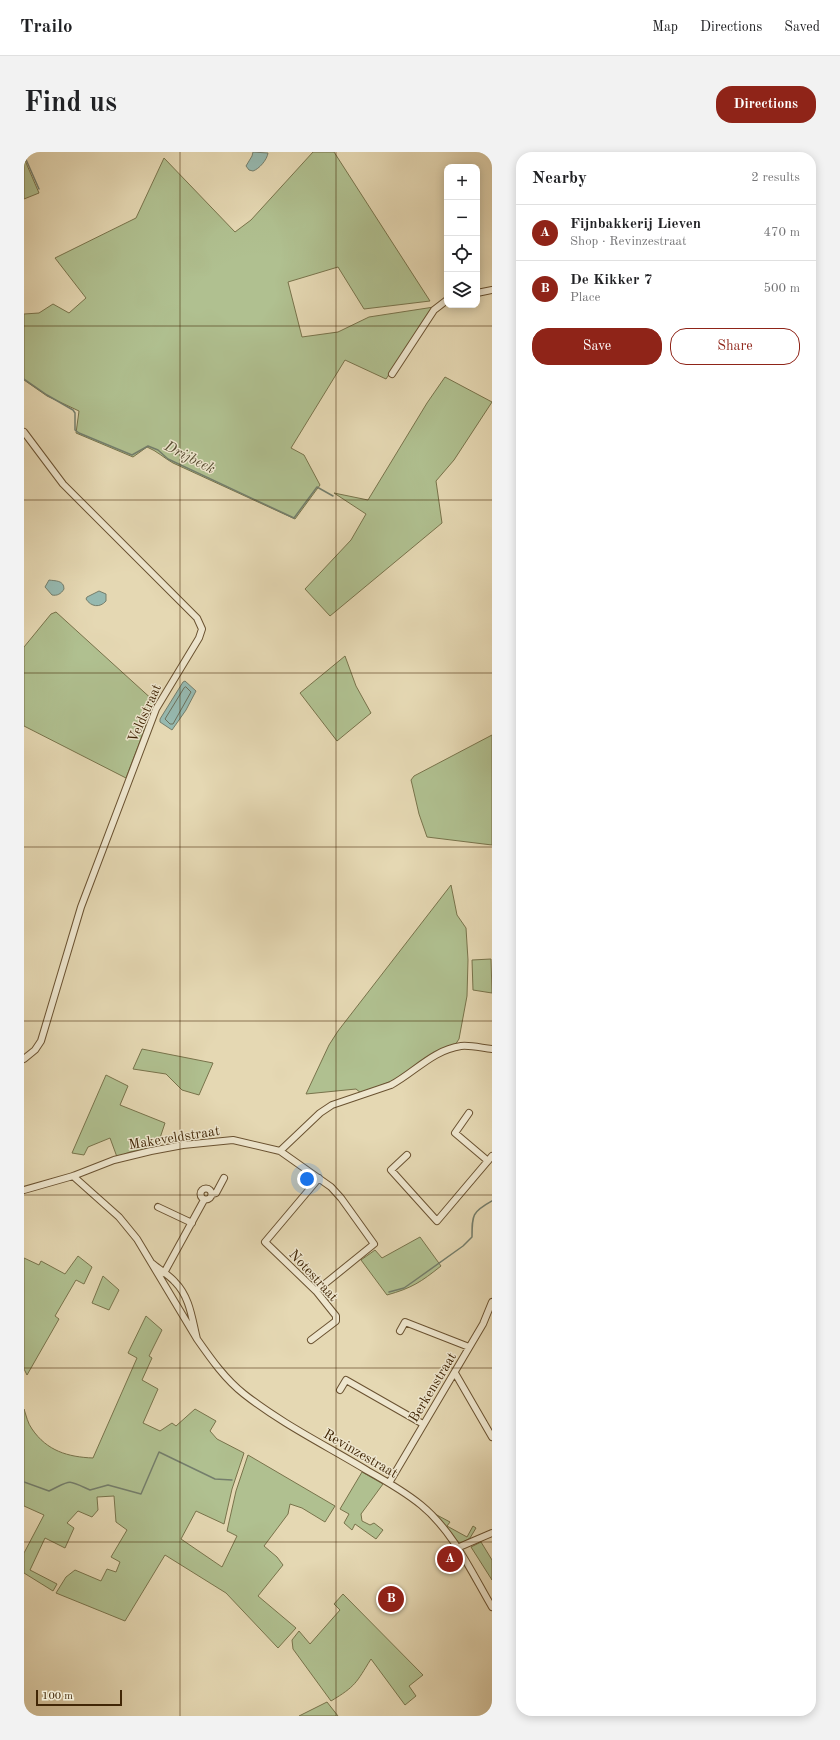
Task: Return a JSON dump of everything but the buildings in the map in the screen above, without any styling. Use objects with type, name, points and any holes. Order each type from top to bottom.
[{"type":"street","points":[[480,292],[492,290]]},
{"type":"street","points":[[392,374],[434,310],[444,302]]},
{"type":"street","name":"Veldstraat","points":[[24,432],[63,484],[197,618],[202,629],[199,638],[156,709],[81,907],[41,1040],[35,1050],[24,1059]]},
{"type":"street","points":[[316,1291],[374,1244],[341,1198],[319,1178],[280,1150],[320,1113],[332,1105],[391,1085],[400,1080],[424,1061],[436,1055],[462,1046],[492,1049]]},
{"type":"street","points":[[407,1155],[391,1170],[437,1221],[490,1158],[455,1132],[469,1113]]},
{"type":"street","name":"Makeveldstraat","points":[[24,1190],[73,1176],[114,1160],[183,1145],[233,1140],[280,1150]]},
{"type":"street","name":"Revinzestraat","points":[[73,1176],[119,1217],[129,1228],[153,1264],[197,1339],[220,1371],[231,1383],[254,1402],[279,1419],[389,1483],[423,1506],[443,1528],[457,1548],[492,1607]]},
{"type":"street","points":[[164,1273],[204,1200],[210,1198],[212,1194],[216,1193],[224,1178]]},
{"type":"street","name":"Notestraat","points":[[311,1340],[336,1321],[336,1316],[316,1291],[266,1242],[319,1178]]},
{"type":"street","points":[[204,1200],[201,1195],[203,1190],[210,1190],[212,1194]]},
{"type":"street","points":[[158,1207],[192,1223]]},
{"type":"street","name":"Revinzestraat","points":[[153,1264],[174,1281],[186,1298],[190,1306],[197,1339]]},
{"type":"street","name":"Berkenstraat","points":[[389,1483],[423,1424],[455,1373],[492,1305]]},
{"type":"street","points":[[400,1331],[405,1322],[469,1347]]},
{"type":"street","points":[[455,1373],[492,1437]]},
{"type":"street","points":[[340,1390],[346,1380],[423,1424]]},
{"type":"street","points":[[457,1548],[492,1533]]},
{"type":"green space","points":[[313,152],[334,152],[430,301],[364,309],[338,267],[288,282],[302,337],[338,332],[369,317],[434,307],[386,379],[345,360],[291,448],[304,455],[320,485],[295,519],[173,463],[147,447],[133,457],[76,433],[79,411],[47,396],[24,380],[24,314],[39,313],[53,304],[69,313],[86,298],[55,258],[136,218],[164,158],[235,232],[251,220]]},
{"type":"green space","points":[[24,158],[39,193],[24,199]]},
{"type":"green space","points":[[445,377],[492,402],[454,460],[436,481],[442,523],[330,616],[305,589],[351,540],[366,514],[334,493],[368,500],[427,403]]},
{"type":"green space","points":[[56,612],[155,702],[126,778],[24,726],[24,647],[51,614]]},
{"type":"green space","points":[[345,656],[356,686],[371,713],[337,741],[300,693]]},
{"type":"green space","points":[[492,735],[492,845],[427,837],[419,814],[411,780],[414,776]]},
{"type":"green space","points":[[451,885],[457,915],[466,928],[468,960],[467,996],[459,1039],[455,1045],[425,1058],[397,1079],[361,1093],[356,1089],[306,1094],[329,1045],[338,1031]]},
{"type":"green space","points":[[491,959],[492,993],[473,990],[472,960]]},
{"type":"green space","points":[[142,1049],[213,1063],[199,1095],[182,1090],[166,1074],[133,1069]]},
{"type":"green space","points":[[106,1075],[128,1086],[120,1105],[165,1123],[157,1147],[130,1152],[117,1157],[110,1138],[88,1147],[84,1155],[72,1153]]},
{"type":"green space","points":[[420,1237],[441,1266],[416,1284],[387,1295],[361,1260],[375,1250],[382,1258]]},
{"type":"green space","points":[[78,1256],[92,1267],[84,1284],[76,1280],[55,1316],[59,1319],[27,1375],[24,1369],[24,1258],[39,1265],[41,1261],[65,1274]]},
{"type":"green space","points":[[103,1276],[119,1290],[109,1310],[92,1303]]},
{"type":"green space","points":[[146,1316],[162,1330],[149,1356],[152,1358],[142,1380],[158,1389],[143,1423],[160,1431],[172,1423],[176,1426],[195,1409],[216,1421],[210,1431],[217,1439],[244,1453],[232,1489],[224,1524],[196,1511],[181,1539],[222,1567],[237,1536],[227,1531],[236,1491],[248,1455],[335,1506],[325,1522],[302,1508],[290,1504],[288,1514],[264,1546],[277,1557],[283,1565],[258,1596],[296,1628],[278,1648],[226,1593],[165,1555],[125,1621],[56,1593],[66,1577],[75,1570],[101,1581],[107,1569],[116,1572],[120,1562],[111,1557],[127,1530],[116,1522],[114,1496],[97,1497],[98,1510],[92,1517],[78,1511],[67,1523],[74,1528],[65,1548],[45,1538],[30,1570],[57,1584],[53,1591],[24,1573],[24,1553],[44,1515],[24,1506],[24,1409],[31,1427],[38,1437],[51,1448],[75,1456],[93,1458],[137,1358],[128,1353]]},
{"type":"green space","points":[[362,1472],[383,1484],[361,1514],[362,1521],[370,1525],[374,1523],[383,1530],[376,1539],[355,1524],[352,1530],[344,1523],[349,1514],[340,1509]]},
{"type":"green space","points":[[435,1514],[450,1522],[447,1526],[467,1537],[473,1526],[476,1528],[470,1538],[460,1544]]},
{"type":"green space","points":[[481,1542],[492,1560],[492,1580],[471,1547]]},
{"type":"green space","points":[[343,1594],[423,1675],[409,1686],[416,1696],[405,1705],[371,1659],[355,1683],[331,1701],[293,1649],[292,1640],[299,1631],[310,1644],[340,1610],[334,1604]]},
{"type":"green space","points":[[327,1702],[338,1716],[299,1716]]},
{"type":"water","points":[[253,152],[268,153],[262,164],[253,171],[249,170],[246,166]]},
{"type":"water","points":[[49,580],[61,582],[64,586],[63,591],[57,595],[52,595],[45,587]]},
{"type":"water","points":[[99,591],[106,594],[106,601],[98,606],[90,604],[86,599],[87,597]]},
{"type":"water","points":[[185,681],[196,691],[186,710],[172,730],[160,722],[160,719]]},
{"type":"waterway","points":[[24,155],[39,189]]},
{"type":"waterway","name":"Drijbeek","points":[[24,379],[47,395],[73,410],[75,413],[75,430],[79,433],[132,455],[148,446],[158,450],[168,459],[294,518],[317,487],[333,496]]},
{"type":"waterway","points":[[389,1292],[404,1288],[463,1246],[472,1237],[474,1215],[480,1208],[492,1201]]},
{"type":"waterway","points":[[24,1482],[49,1491],[69,1482],[90,1490],[108,1485],[141,1494],[159,1452],[215,1479],[232,1480]]},
{"type":"place","name":"Fijnbakkerij Lieven","points":[[450,1559]]},
{"type":"place","name":"De Kikker 7","points":[[391,1599]]}]
